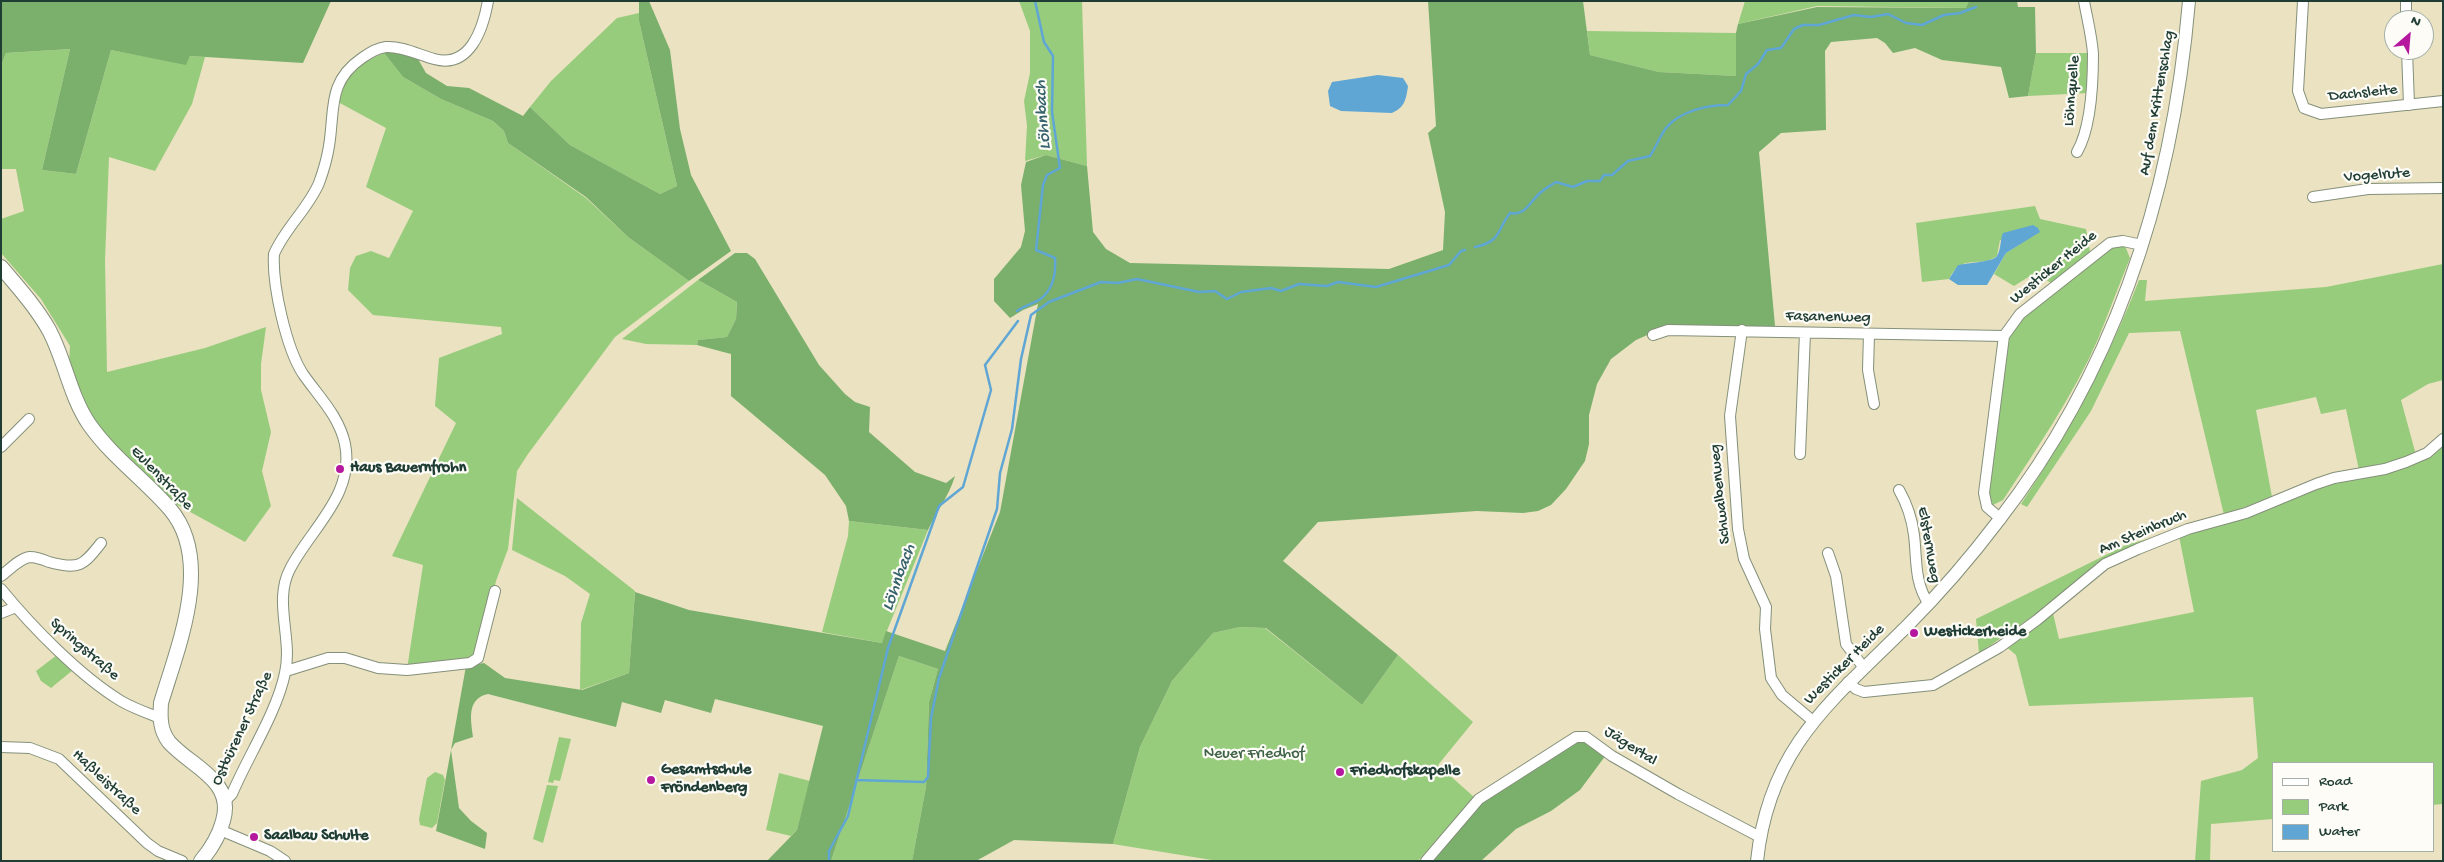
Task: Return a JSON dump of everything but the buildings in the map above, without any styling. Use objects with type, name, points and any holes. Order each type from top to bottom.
[{"type":"main road","name":"Eulenstraße","points":[[1,267],[35,307],[49,331],[74,394],[88,423],[119,460],[169,508],[183,527],[190,547],[191,572],[187,615],[161,703],[160,718],[165,736],[169,742],[215,781],[224,792],[226,800]]},
{"type":"main road","points":[[201,861],[220,830],[225,814],[226,800]]},
{"type":"street","name":"Ostbürener Straße","points":[[226,800],[232,794],[278,697],[286,671],[284,585],[290,569],[338,496],[343,481],[346,461],[345,446],[338,422],[302,372],[291,348],[283,320],[273,264],[274,254],[318,185],[329,146],[332,105],[342,76],[364,56],[385,47],[395,47],[436,60],[459,58],[467,53],[481,30],[488,1]]},
{"type":"street","name":"Löhnquelle","points":[[2077,152],[2084,140],[2093,53],[2084,1]]},
{"type":"street","name":"Auf dem Krittenschlag","points":[[2154,210],[2181,86],[2189,1]]},
{"type":"street","name":"Dachsleite","points":[[2303,1],[2298,91],[2304,108],[2321,114],[2443,101]]},
{"type":"street","points":[[2407,60],[2409,105]]},
{"type":"street","name":"Vogelrute","points":[[2313,197],[2368,189],[2443,188]]},
{"type":"street","name":"Westicker Heide","points":[[1757,861],[1760,837],[1778,779],[1792,751],[1813,721],[1848,682],[1929,604],[2001,519],[2045,455],[2078,398],[2110,336],[2154,210]]},
{"type":"street","name":"Westicker Heide","points":[[2001,519],[1987,507],[1984,493],[2004,336],[2020,314],[2110,243],[2123,240],[2142,245]]},
{"type":"street","name":"Fasanenweg","points":[[1653,335],[1668,330],[1742,330],[1805,333],[2004,336]]},
{"type":"street","name":"Schwalbenweg","points":[[1742,330],[1730,416],[1738,529],[1744,559],[1766,607],[1765,629],[1770,678],[1782,695],[1813,721]]},
{"type":"street","points":[[1800,454],[1805,333]]},
{"type":"street","points":[[1869,334],[1868,370],[1874,404]]},
{"type":"street","points":[[1,447],[29,419]]},
{"type":"street","name":"Am Steinbruch","points":[[1848,682],[1856,689],[1864,692],[1933,685],[2000,647],[2105,564],[2188,529],[2246,513],[2316,484],[2334,478],[2385,469],[2406,462],[2427,453],[2443,439]]},
{"type":"street","name":"Elsternweg","points":[[1899,490],[1908,507],[1914,534],[1918,581],[1922,595],[1929,604]]},
{"type":"street","points":[[1,576],[23,559],[30,557],[64,566],[80,566],[87,561],[101,543]]},
{"type":"street","points":[[1828,553],[1837,581],[1846,644],[1864,668]]},
{"type":"street","name":"Springstraße","points":[[1,589],[40,633],[110,693],[136,709],[160,718]]},
{"type":"street","name":"Ostbürener Straße","points":[[286,671],[328,658],[345,658],[378,668],[407,670],[470,663],[478,658],[495,591]]},
{"type":"street","points":[[1,613],[16,607]]},
{"type":"street","name":"Jägertal","points":[[1426,861],[1480,798],[1576,737],[1586,737],[1612,756],[1678,794],[1760,837]]},
{"type":"street","name":"Haßleistraße","points":[[1,747],[30,748],[59,760],[147,843],[158,851],[182,861]]},
{"type":"street","points":[[220,830],[270,851],[285,861]]},
{"type":"green space","points":[[1,1],[331,1],[303,63],[190,56],[186,65],[111,50],[76,174],[42,170],[70,49],[6,53],[1,66]]},
{"type":"green space","points":[[639,1],[649,1],[670,50],[680,129],[691,175],[731,251],[689,281],[628,237],[586,197],[508,143],[504,131],[493,121],[441,99],[403,77],[384,53],[394,52],[418,59],[426,73],[447,86],[469,88],[523,116],[530,107],[570,145],[660,194],[677,186],[639,21]]},
{"type":"green space","points":[[1019,1],[1082,1],[1087,166],[1046,155],[1025,161],[1027,126],[1024,101],[1030,73],[1030,31]]},
{"type":"green space","points":[[1428,1],[1583,1],[1590,55],[1659,72],[1736,76],[1736,33],[1738,24],[1817,7],[1966,8],[1969,1],[2017,1],[2018,7],[2035,7],[2036,53],[2028,96],[2009,98],[2001,67],[1942,60],[1915,48],[1893,53],[1885,43],[1877,38],[1831,42],[1825,51],[1826,130],[1781,133],[1759,152],[1775,326],[1668,326],[1636,340],[1611,359],[1597,384],[1589,415],[1589,444],[1585,461],[1566,489],[1551,505],[1538,511],[1523,513],[1477,511],[1318,522],[1283,561],[1398,655],[1362,705],[1266,628],[1240,627],[1213,633],[1172,681],[1140,747],[1113,844],[1014,840],[976,861],[912,861],[926,787],[929,702],[938,669],[899,656],[831,861],[767,861],[797,830],[823,726],[715,699],[711,713],[665,700],[661,713],[622,702],[616,727],[488,694],[476,700],[473,705],[471,717],[473,737],[455,743],[451,750],[466,666],[484,663],[505,678],[582,690],[629,673],[635,592],[689,610],[882,643],[886,631],[945,651],[1000,512],[1038,304],[1010,318],[994,301],[994,279],[1021,247],[1025,231],[1021,185],[1026,162],[1046,155],[1087,166],[1093,232],[1106,249],[1130,263],[1389,269],[1443,250],[1445,212],[1428,133],[1436,126]]},
{"type":"green space","points":[[1745,1],[1969,1],[1967,8],[1817,6],[1738,24]]},
{"type":"green space","points":[[639,13],[639,21],[677,186],[660,194],[570,145],[530,107],[551,81],[617,18]]},
{"type":"green space","points":[[1587,31],[1736,33],[1736,76],[1659,72],[1590,55]]},
{"type":"green space","points":[[70,49],[42,170],[76,174],[111,50],[186,64],[190,56],[205,57],[192,104],[155,171],[109,157],[105,260],[107,372],[205,348],[266,327],[261,364],[261,390],[271,432],[262,471],[271,506],[245,542],[172,502],[104,436],[87,412],[69,363],[70,346],[41,299],[1,253],[1,219],[24,211],[16,169],[1,169],[1,66],[6,53]]},
{"type":"green space","points":[[384,53],[403,77],[441,99],[493,121],[504,131],[508,143],[586,198],[628,237],[689,281],[615,337],[517,471],[508,549],[496,581],[477,657],[407,669],[423,565],[392,556],[456,423],[435,406],[439,358],[502,334],[501,327],[373,315],[348,290],[350,268],[356,256],[371,251],[389,258],[413,211],[366,187],[386,128],[338,102],[344,84],[354,71],[367,61]]},
{"type":"green space","points":[[2036,53],[2089,53],[2088,93],[2028,96]]},
{"type":"green space","points":[[2035,206],[2040,219],[2086,229],[2091,257],[2056,286],[2035,273],[2014,286],[1994,274],[2006,253],[2020,244],[2000,240],[1997,256],[1991,260],[1965,263],[1954,271],[1949,279],[1922,282],[1916,223]]},
{"type":"green space","points":[[2115,244],[2125,246],[2130,258],[2098,339],[2066,401],[2029,461],[2003,500],[1993,505],[1985,493],[2006,337],[2021,316]]},
{"type":"green space","points":[[735,253],[747,253],[755,259],[819,365],[845,394],[855,402],[870,407],[869,432],[915,472],[946,483],[955,476],[928,530],[849,521],[846,506],[825,475],[731,396],[731,354],[697,345],[698,340],[727,337],[736,319],[737,302],[698,280]]},
{"type":"green space","points":[[2443,264],[2443,380],[2428,384],[2401,400],[2416,455],[2381,466],[2359,470],[2346,409],[2321,414],[2316,397],[2256,410],[2272,497],[2224,515],[2180,331],[2129,333],[2091,411],[2027,507],[2021,504],[2055,450],[2086,395],[2114,339],[2139,280],[2147,280],[2145,301],[2326,287]]},
{"type":"green space","points":[[698,280],[737,302],[736,319],[727,337],[698,340],[697,345],[646,344],[622,339]]},
{"type":"green space","points":[[2443,446],[2443,804],[2434,805],[2434,762],[2272,762],[2272,819],[2211,824],[2210,861],[2195,861],[2201,781],[2242,770],[2258,758],[2253,697],[2029,706],[2016,655],[2004,645],[2052,609],[2059,639],[2194,612],[2179,536],[2319,485],[2385,473],[2431,456]]},
{"type":"green space","points":[[517,498],[635,591],[629,673],[580,690],[581,623],[590,594],[565,576],[512,550]]},
{"type":"green space","points":[[849,521],[928,530],[882,643],[822,632],[848,536]]},
{"type":"green space","points":[[2176,531],[2103,562],[2032,617],[1979,653],[1976,619],[2126,545]]},
{"type":"green space","name":"Neuer Friedhof","points":[[1240,627],[1265,628],[1362,705],[1398,655],[1473,722],[1438,765],[1474,797],[1418,861],[1218,861],[1113,844],[1140,747],[1172,681],[1213,633]]},
{"type":"green space","points":[[57,655],[73,670],[51,688],[41,681],[36,671]]},
{"type":"green space","points":[[899,656],[938,669],[929,702],[926,787],[912,861],[831,861]]},
{"type":"green space","points":[[559,737],[571,739],[560,781],[554,780],[553,783],[548,782]]},
{"type":"green space","points":[[1585,740],[1606,755],[1580,790],[1551,811],[1516,829],[1481,861],[1431,861],[1483,800],[1572,742]]},
{"type":"green space","points":[[451,750],[459,808],[471,821],[487,833],[485,849],[436,831]]},
{"type":"green space","points":[[435,772],[443,775],[445,780],[437,823],[432,828],[420,825],[419,819],[427,778]]},
{"type":"green space","points":[[779,773],[810,781],[797,830],[791,836],[766,830]]},
{"type":"green space","points":[[547,785],[558,786],[543,843],[533,839]]},
{"type":"water","points":[[1378,75],[1403,78],[1408,86],[1404,102],[1396,111],[1392,113],[1341,111],[1330,106],[1328,91],[1332,82]]},
{"type":"water","points":[[2033,225],[2040,232],[2006,253],[1987,285],[1958,285],[1949,279],[1958,265],[1995,258],[1999,251],[2003,233]]},
{"type":"waterway","name":"Löhnbach","points":[[1017,311],[1044,296],[1051,286],[1055,269],[1055,258],[1036,250],[1043,185],[1047,175],[1060,168],[1052,112],[1053,56],[1044,42],[1035,1]]},
{"type":"waterway","points":[[1475,247],[1490,242],[1497,235],[1510,213],[1523,211],[1541,192],[1556,182],[1573,187],[1587,181],[1600,181],[1604,175],[1612,175],[1628,161],[1650,156],[1666,128],[1679,117],[1694,110],[1728,105],[1741,91],[1746,74],[1758,64],[1767,50],[1781,48],[1794,29],[1803,25],[1819,25],[1854,15],[1871,17],[1888,14],[1906,23],[1922,25],[1944,15],[1960,13],[1976,7]]},
{"type":"waterway","points":[[856,780],[924,782],[928,777],[931,718],[939,678],[997,509],[1000,473],[1012,429],[1021,359],[1031,315],[1049,302],[1101,282],[1118,283],[1137,279],[1199,292],[1215,291],[1227,299],[1241,292],[1271,288],[1281,291],[1299,284],[1327,286],[1338,282],[1376,287],[1449,265],[1461,251],[1465,250]]},
{"type":"waterway","name":"Löhnbach","points":[[829,861],[829,851],[848,816],[888,648],[939,506],[963,487],[991,390],[985,365],[1018,321]]},
{"type":"place","name":"Haus Bauernfrohn","points":[[340,469]]},
{"type":"place","name":"Westickerheide","points":[[1914,633]]},
{"type":"place","name":"Friedhofskapelle","points":[[1340,772]]},
{"type":"place","name":"Gesamtschule Fröndenberg","points":[[651,780]]},
{"type":"place","name":"Saalbau Schulte","points":[[254,837]]}]
